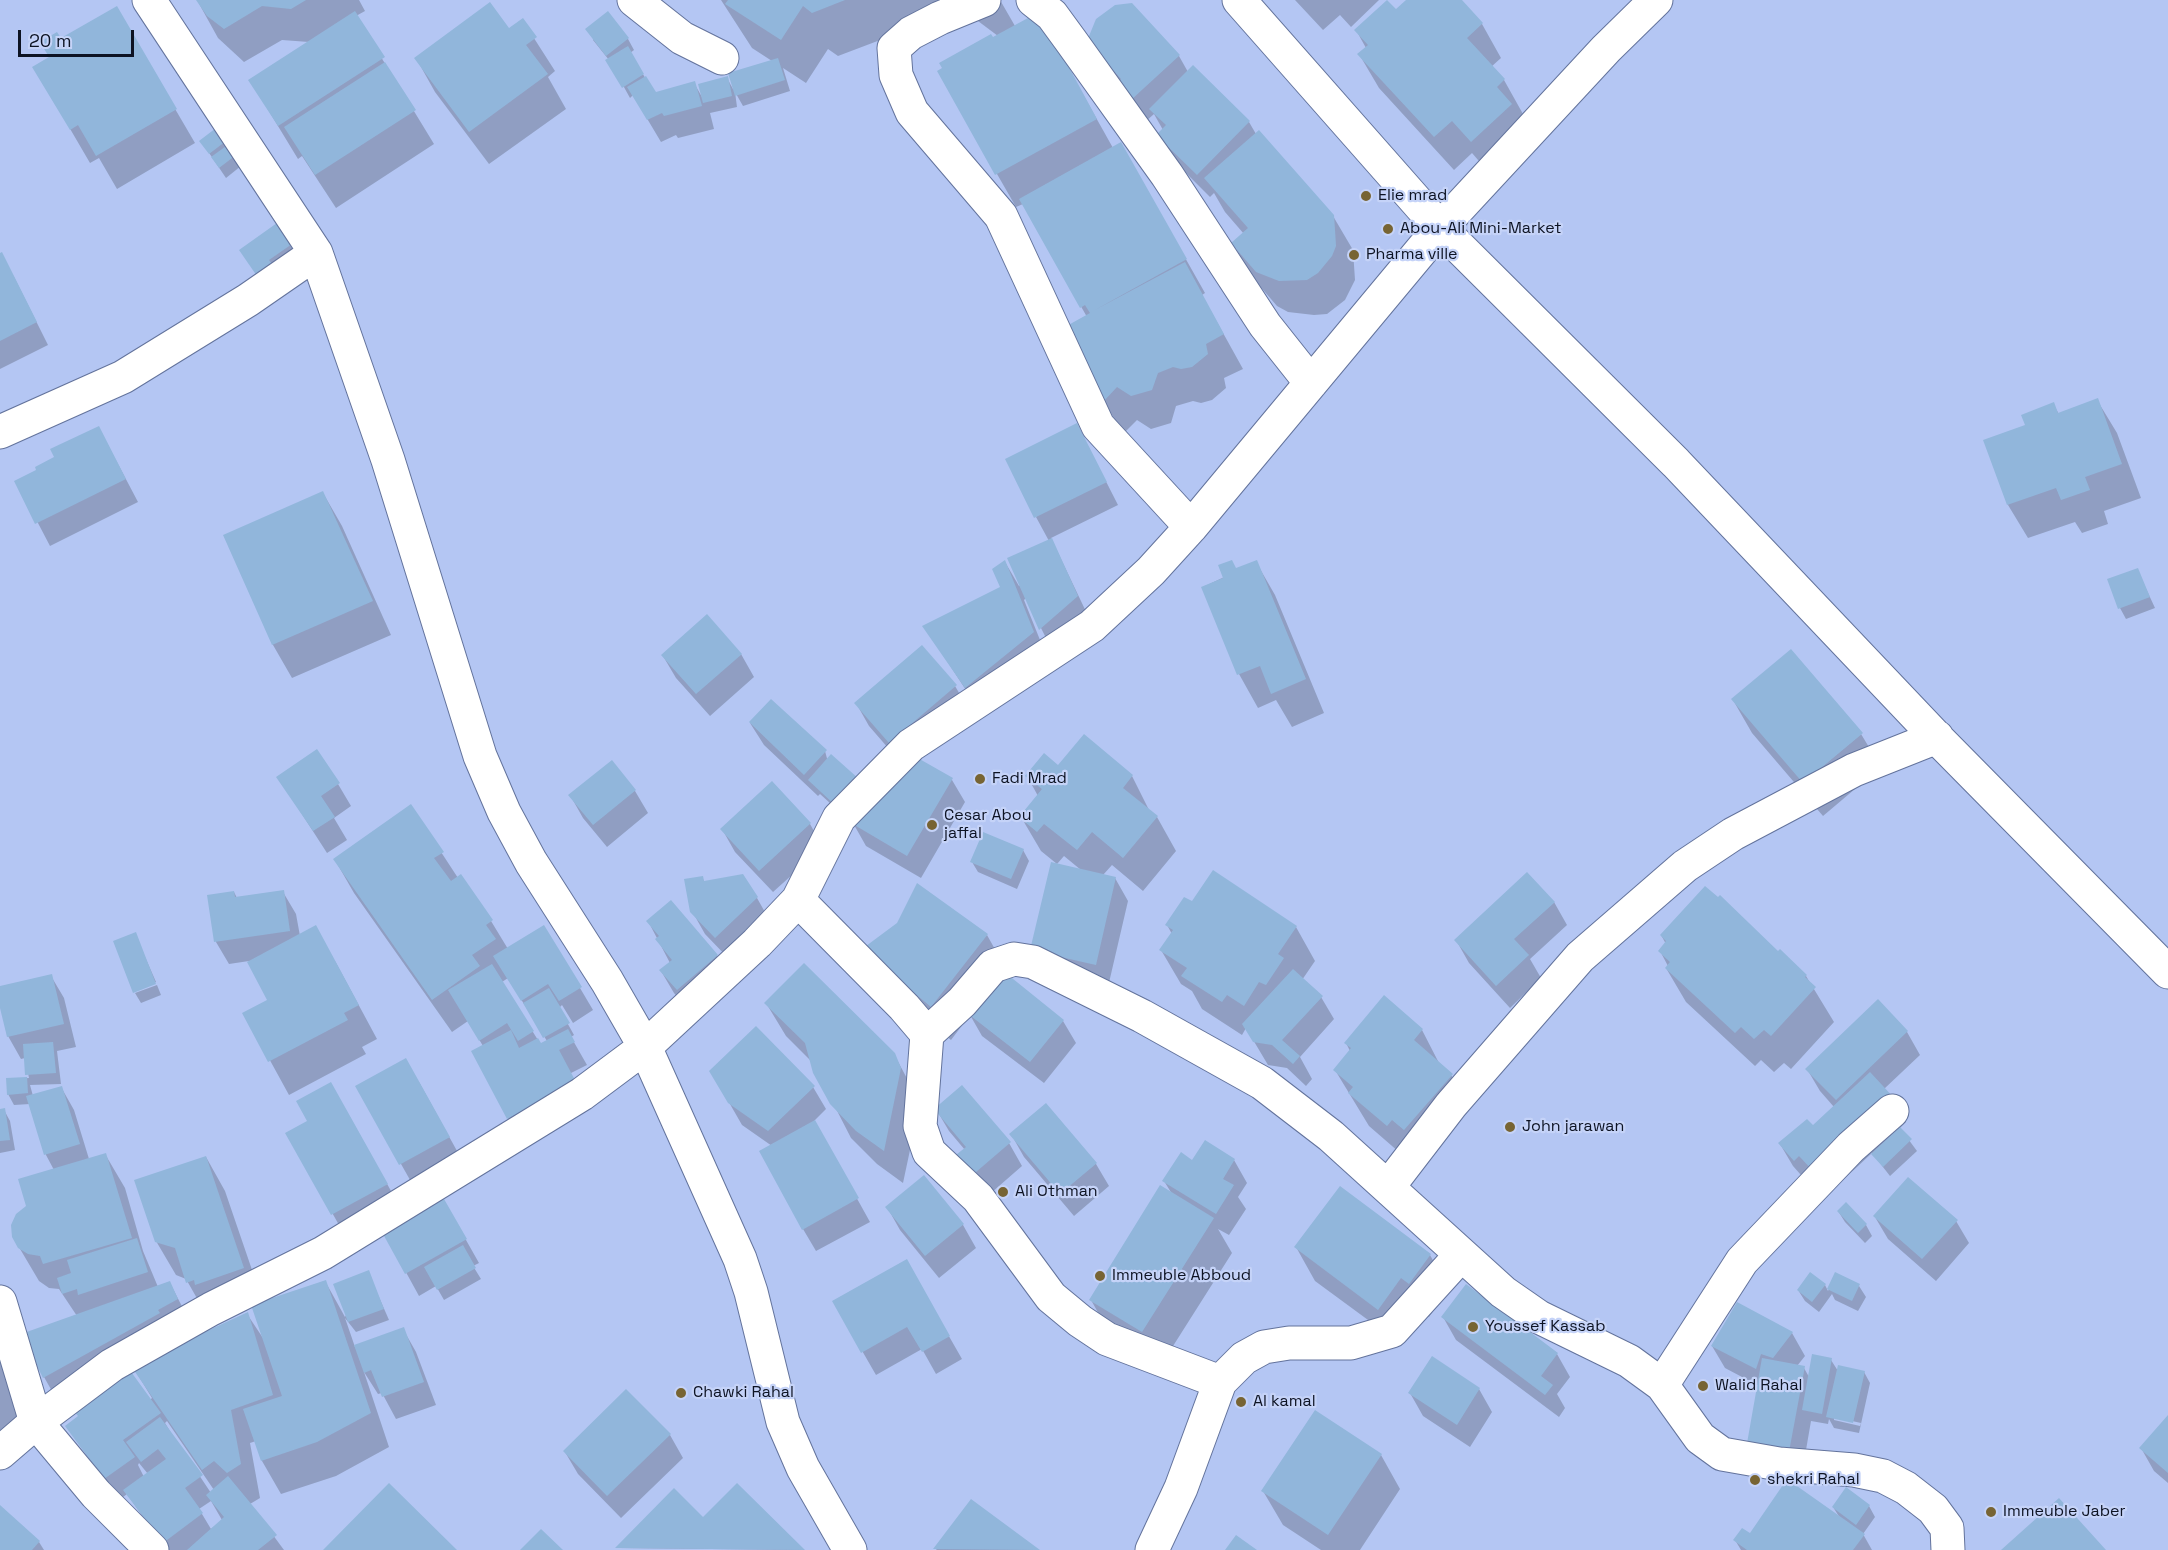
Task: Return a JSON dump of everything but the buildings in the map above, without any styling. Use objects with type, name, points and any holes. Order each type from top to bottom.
[{"type":"street","points":[[149,0],[316,253],[388,460],[480,756],[504,812],[531,862],[607,981],[645,1047],[740,1259],[751,1292],[783,1422],[803,1468],[850,1550]]},
{"type":"street","points":[[634,0],[682,38],[722,58]]},
{"type":"street","points":[[984,0],[910,33],[894,48],[896,75],[912,112],[1001,216],[1098,426],[1191,527]]},
{"type":"street","points":[[1034,0],[1052,15],[1071,41],[1167,175],[1265,325],[1311,383]]},
{"type":"street","points":[[1239,0],[1440,228],[1676,463],[1936,737],[2168,972]]},
{"type":"street","points":[[0,1453],[36,1422],[112,1365],[211,1309],[323,1253],[582,1094],[645,1047],[757,943],[798,900],[839,818],[911,745],[1092,626],[1151,571],[1191,527],[1440,228],[1606,49],[1656,0]]},
{"type":"street","points":[[0,432],[123,377],[248,300],[316,253]]},
{"type":"street","points":[[1388,1187],[1451,1105],[1551,988],[1580,957],[1685,866],[1733,834],[1854,770],[1936,737]]},
{"type":"street","points":[[798,900],[904,1007],[927,1035]]},
{"type":"street","points":[[1220,1382],[1107,1339],[1080,1321],[1051,1297],[978,1198],[937,1162],[924,1141],[920,1126],[927,1035],[962,1002],[993,966],[1014,959],[1024,959],[1152,1022],[1262,1083],[1330,1136],[1503,1292],[1539,1317],[1629,1361],[1662,1385],[1700,1438],[1722,1454],[1770,1463],[1854,1470],[1883,1476],[1906,1488],[1941,1518],[1947,1528],[1948,1550]]},
{"type":"street","points":[[1662,1385],[1742,1261],[1851,1147],[1892,1111]]},
{"type":"street","points":[[1152,1550],[1181,1488],[1220,1382],[1244,1359],[1264,1347],[1289,1343],[1351,1343],[1392,1331],[1461,1255]]},
{"type":"street","points":[[0,1302],[36,1422],[96,1494],[152,1550]]},
{"type":"place","name":"Elie mrad","points":[[1366,196]]},
{"type":"place","name":"Abou-Ali Mini-Market","points":[[1388,229]]},
{"type":"place","name":"Pharma ville","points":[[1354,255]]},
{"type":"place","name":"Fadi Mrad","points":[[980,779]]},
{"type":"place","name":"Cesar Abou jaffal","points":[[932,825]]},
{"type":"place","name":"John jarawan","points":[[1510,1127]]},
{"type":"place","name":"Ali Othman","points":[[1003,1192]]},
{"type":"place","name":"Immeuble Abboud","points":[[1100,1276]]},
{"type":"place","name":"Youssef Kassab","points":[[1473,1327]]},
{"type":"place","name":"Walid Rahal","points":[[1703,1386]]},
{"type":"place","name":"Chawki Rahal","points":[[681,1393]]},
{"type":"place","name":"Al kamal","points":[[1241,1402]]},
{"type":"place","name":"shekri Rahal","points":[[1755,1480]]},
{"type":"place","name":"Immeuble Jaber","points":[[1991,1512]]}]
